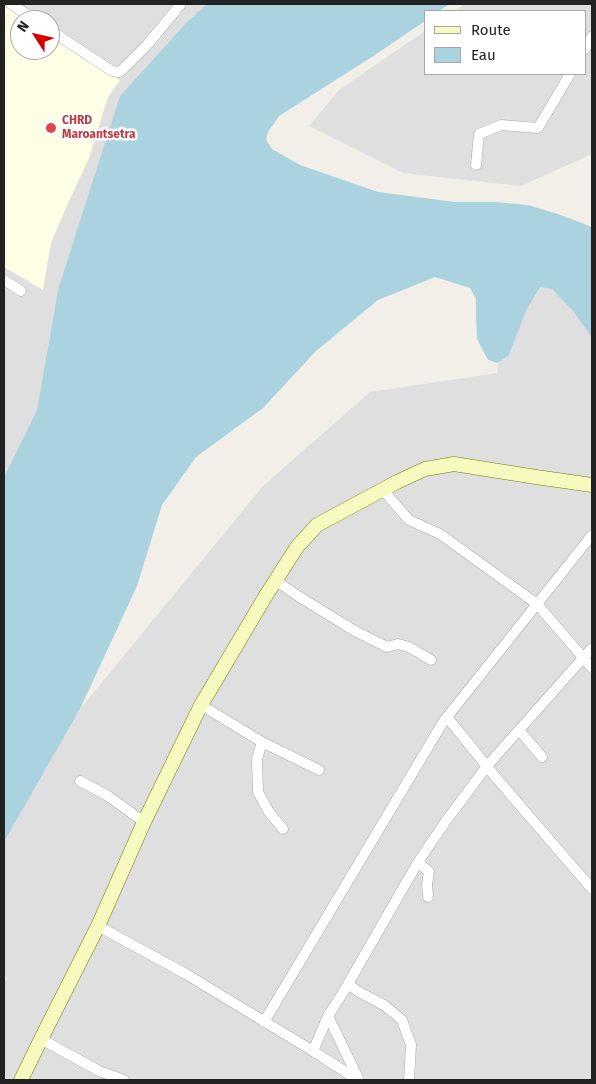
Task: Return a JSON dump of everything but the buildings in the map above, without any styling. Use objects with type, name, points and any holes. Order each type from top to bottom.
[{"type":"main road","points":[[21,1080],[98,926],[144,822],[201,705],[275,580],[297,547],[317,524],[425,470],[454,464],[536,478],[592,485]]},
{"type":"street","points":[[60,37],[112,71],[118,72],[146,45],[181,4]]},
{"type":"street","points":[[586,47],[592,36]]},
{"type":"street","points":[[476,165],[479,134],[501,125],[538,128],[569,75]]},
{"type":"street","points":[[4,280],[21,291]]},
{"type":"street","points":[[383,490],[409,520],[440,534],[537,604],[592,668]]},
{"type":"street","points":[[264,1022],[443,722],[592,535]]},
{"type":"street","points":[[275,580],[356,631],[387,647],[398,644],[409,647],[431,660]]},
{"type":"street","points":[[312,1050],[328,1016],[418,862],[487,766],[592,648]]},
{"type":"street","points":[[201,705],[262,742],[318,770]]},
{"type":"street","points":[[447,717],[592,889]]},
{"type":"street","points":[[518,730],[542,757]]},
{"type":"street","points":[[262,742],[258,758],[258,792],[269,812],[283,829]]},
{"type":"street","points":[[80,781],[108,796],[144,822]]},
{"type":"street","points":[[418,862],[429,872],[427,884],[428,897]]},
{"type":"street","points":[[98,926],[186,974],[359,1080]]},
{"type":"street","points":[[348,984],[384,1005],[402,1020],[411,1045],[409,1080]]},
{"type":"street","points":[[328,1016],[359,1080]]},
{"type":"street","points":[[41,1039],[99,1070],[124,1080]]},
{"type":"shaded area","points":[[4,4],[207,4],[188,21],[58,290],[37,410],[4,477]]},
{"type":"shaded area","points":[[465,4],[592,4],[592,154],[521,186],[403,173],[309,126],[339,90],[424,32],[424,75],[586,75],[586,10],[456,10]]},
{"type":"shaded area","name":"CHRD Maroantsetra","points":[[4,6],[10,10],[10,60],[60,60],[60,42],[120,80],[108,97],[89,158],[51,243],[43,290],[4,267]]},
{"type":"shaded area","points":[[540,287],[552,289],[573,311],[592,338],[592,1080],[4,1080],[4,985],[7,979],[4,975],[4,842],[80,709],[263,486],[370,392],[497,373],[498,363],[509,355],[527,309]]},
{"type":"water","points":[[207,4],[450,4],[441,10],[424,10],[424,22],[279,116],[268,132],[266,140],[272,149],[300,165],[378,192],[455,202],[495,202],[528,205],[592,227],[592,338],[573,311],[552,289],[540,287],[527,309],[509,355],[498,363],[488,360],[477,339],[476,299],[470,288],[435,277],[378,300],[316,351],[263,408],[196,457],[162,505],[137,586],[80,709],[4,842],[4,477],[37,410],[58,290],[120,96],[188,21]]},
{"type":"place","name":"CHRD Maroantsetra","points":[[51,128]]}]
